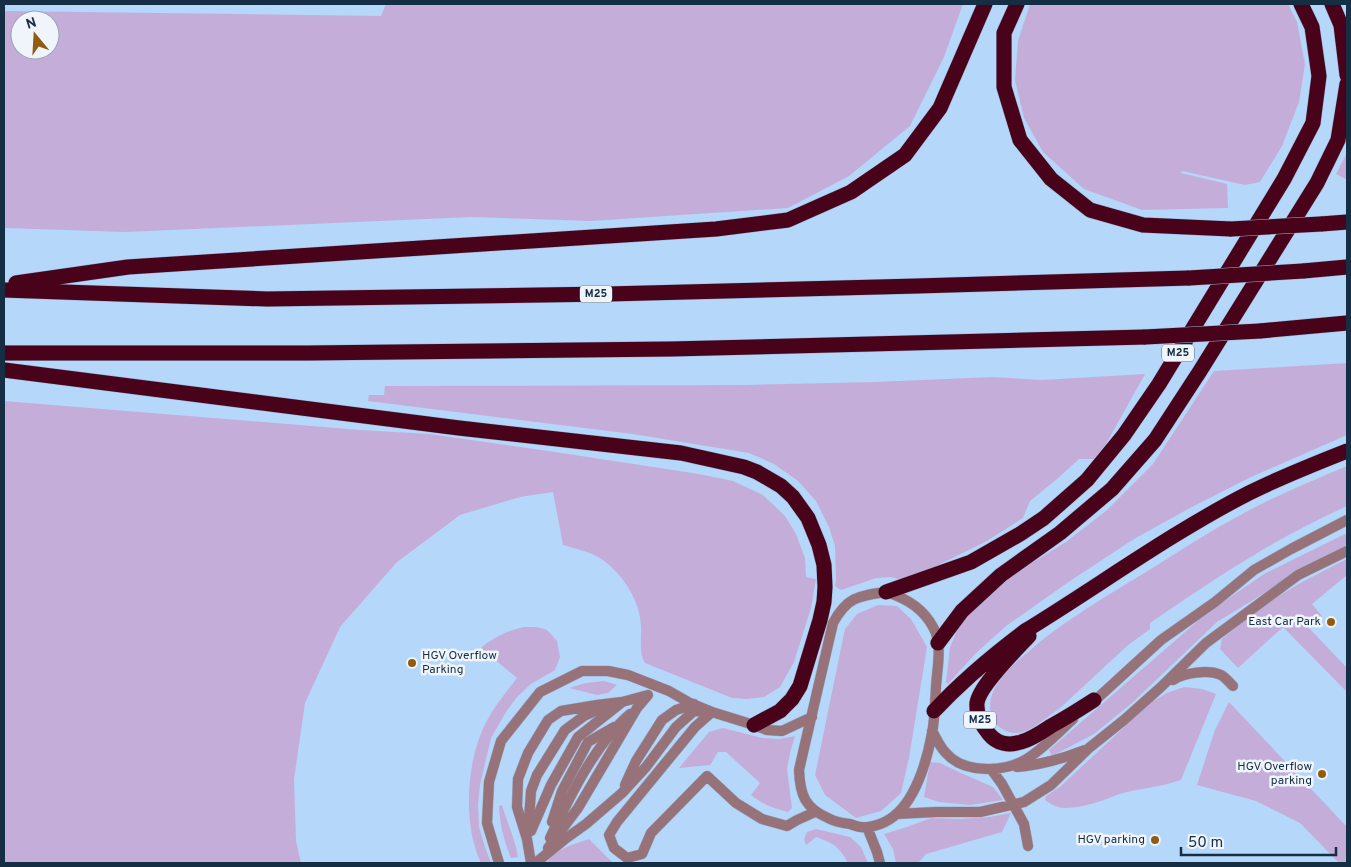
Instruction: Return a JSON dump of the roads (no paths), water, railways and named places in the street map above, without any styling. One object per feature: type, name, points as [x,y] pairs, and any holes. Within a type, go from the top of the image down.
[{"type":"highway","points":[[4,285],[128,267],[716,229],[788,220],[851,192],[905,155],[940,108],[985,4]]},
{"type":"highway","points":[[1017,4],[1004,33],[1004,87],[1020,140],[1051,179],[1090,210],[1143,225],[1231,229],[1347,222]]},
{"type":"highway","name":"M25","points":[[886,592],[971,562],[1020,534],[1044,518],[1087,480],[1124,435],[1159,384],[1284,179],[1313,124],[1319,76],[1312,28],[1301,4]]},
{"type":"highway","points":[[1332,4],[1341,25],[1347,75]]},
{"type":"highway","name":"M25","points":[[938,643],[962,611],[1001,575],[1060,534],[1112,488],[1155,440],[1317,183],[1338,140],[1347,84]]},
{"type":"highway","name":"M25","points":[[4,290],[267,298],[608,294],[1189,278],[1347,267]]},
{"type":"highway","name":"M25","points":[[4,353],[308,353],[671,349],[1145,338],[1260,331],[1347,323]]},
{"type":"highway","points":[[4,370],[459,428],[681,454],[744,467],[757,472],[781,486],[793,497],[808,518],[819,545],[824,565],[825,587],[820,620],[800,686],[792,699],[780,710],[754,725]]},
{"type":"highway","name":"M25","points":[[934,712],[949,695],[1003,647],[1025,631],[1216,511],[1265,485],[1347,451]]},
{"type":"highway","name":"M25","points":[[1054,613],[1030,635],[987,684],[977,702],[978,717],[992,738],[1004,744],[1020,743],[1094,700]]},
{"type":"lane","points":[[1006,768],[1024,761],[1043,746],[1161,640],[1215,602],[1254,570],[1347,520]]},
{"type":"lane","points":[[896,814],[980,812],[1024,802],[1051,785],[1089,748],[1162,687],[1206,643],[1298,575],[1347,550]]},
{"type":"lane","points":[[886,592],[899,596],[919,609],[934,628],[938,643],[934,712],[927,758],[916,788],[896,814],[888,821],[867,827],[834,821],[815,812],[799,788],[798,770],[834,623],[840,610],[850,601],[866,595],[886,592]]},
{"type":"lane","points":[[499,863],[487,823],[489,782],[501,742],[540,692],[582,671],[608,670],[628,675],[669,691],[712,712],[767,730],[782,731],[812,717]]},
{"type":"lane","points":[[1162,687],[1177,677],[1200,672],[1221,675],[1233,686]]},
{"type":"lane","points":[[527,839],[531,791],[537,775],[565,730],[584,716],[618,703],[659,690],[669,691]]},
{"type":"lane","points":[[537,862],[572,793],[601,747],[617,726],[648,695]]},
{"type":"lane","points":[[537,862],[527,839],[517,807],[518,779],[528,753],[548,720],[561,711],[618,703]]},
{"type":"lane","points":[[527,839],[551,785],[578,737],[618,703]]},
{"type":"lane","points":[[622,793],[636,761],[662,720],[676,710],[694,704]]},
{"type":"lane","points":[[537,862],[578,808],[637,708]]},
{"type":"lane","points":[[537,862],[622,793],[646,767],[676,727],[694,711],[712,712]]},
{"type":"lane","points":[[712,712],[695,727],[617,822],[609,835],[614,848],[627,858],[642,854],[651,833],[706,776],[736,804],[762,819],[787,826],[815,812]]},
{"type":"lane","points":[[932,731],[948,756],[960,763],[976,768],[1036,766],[1089,748]]},
{"type":"lane","points":[[991,769],[1002,784],[1024,824],[1028,846]]},
{"type":"lane","points":[[867,827],[880,863]]},
{"type":"place","name":"East Car Park","points":[[1331,622]]},
{"type":"place","name":"HGV Overflow Parking","points":[[412,663]]},
{"type":"place","name":"HGV Overflow parking","points":[[1322,774]]},
{"type":"place","name":"HGV parking","points":[[1155,840]]}]
